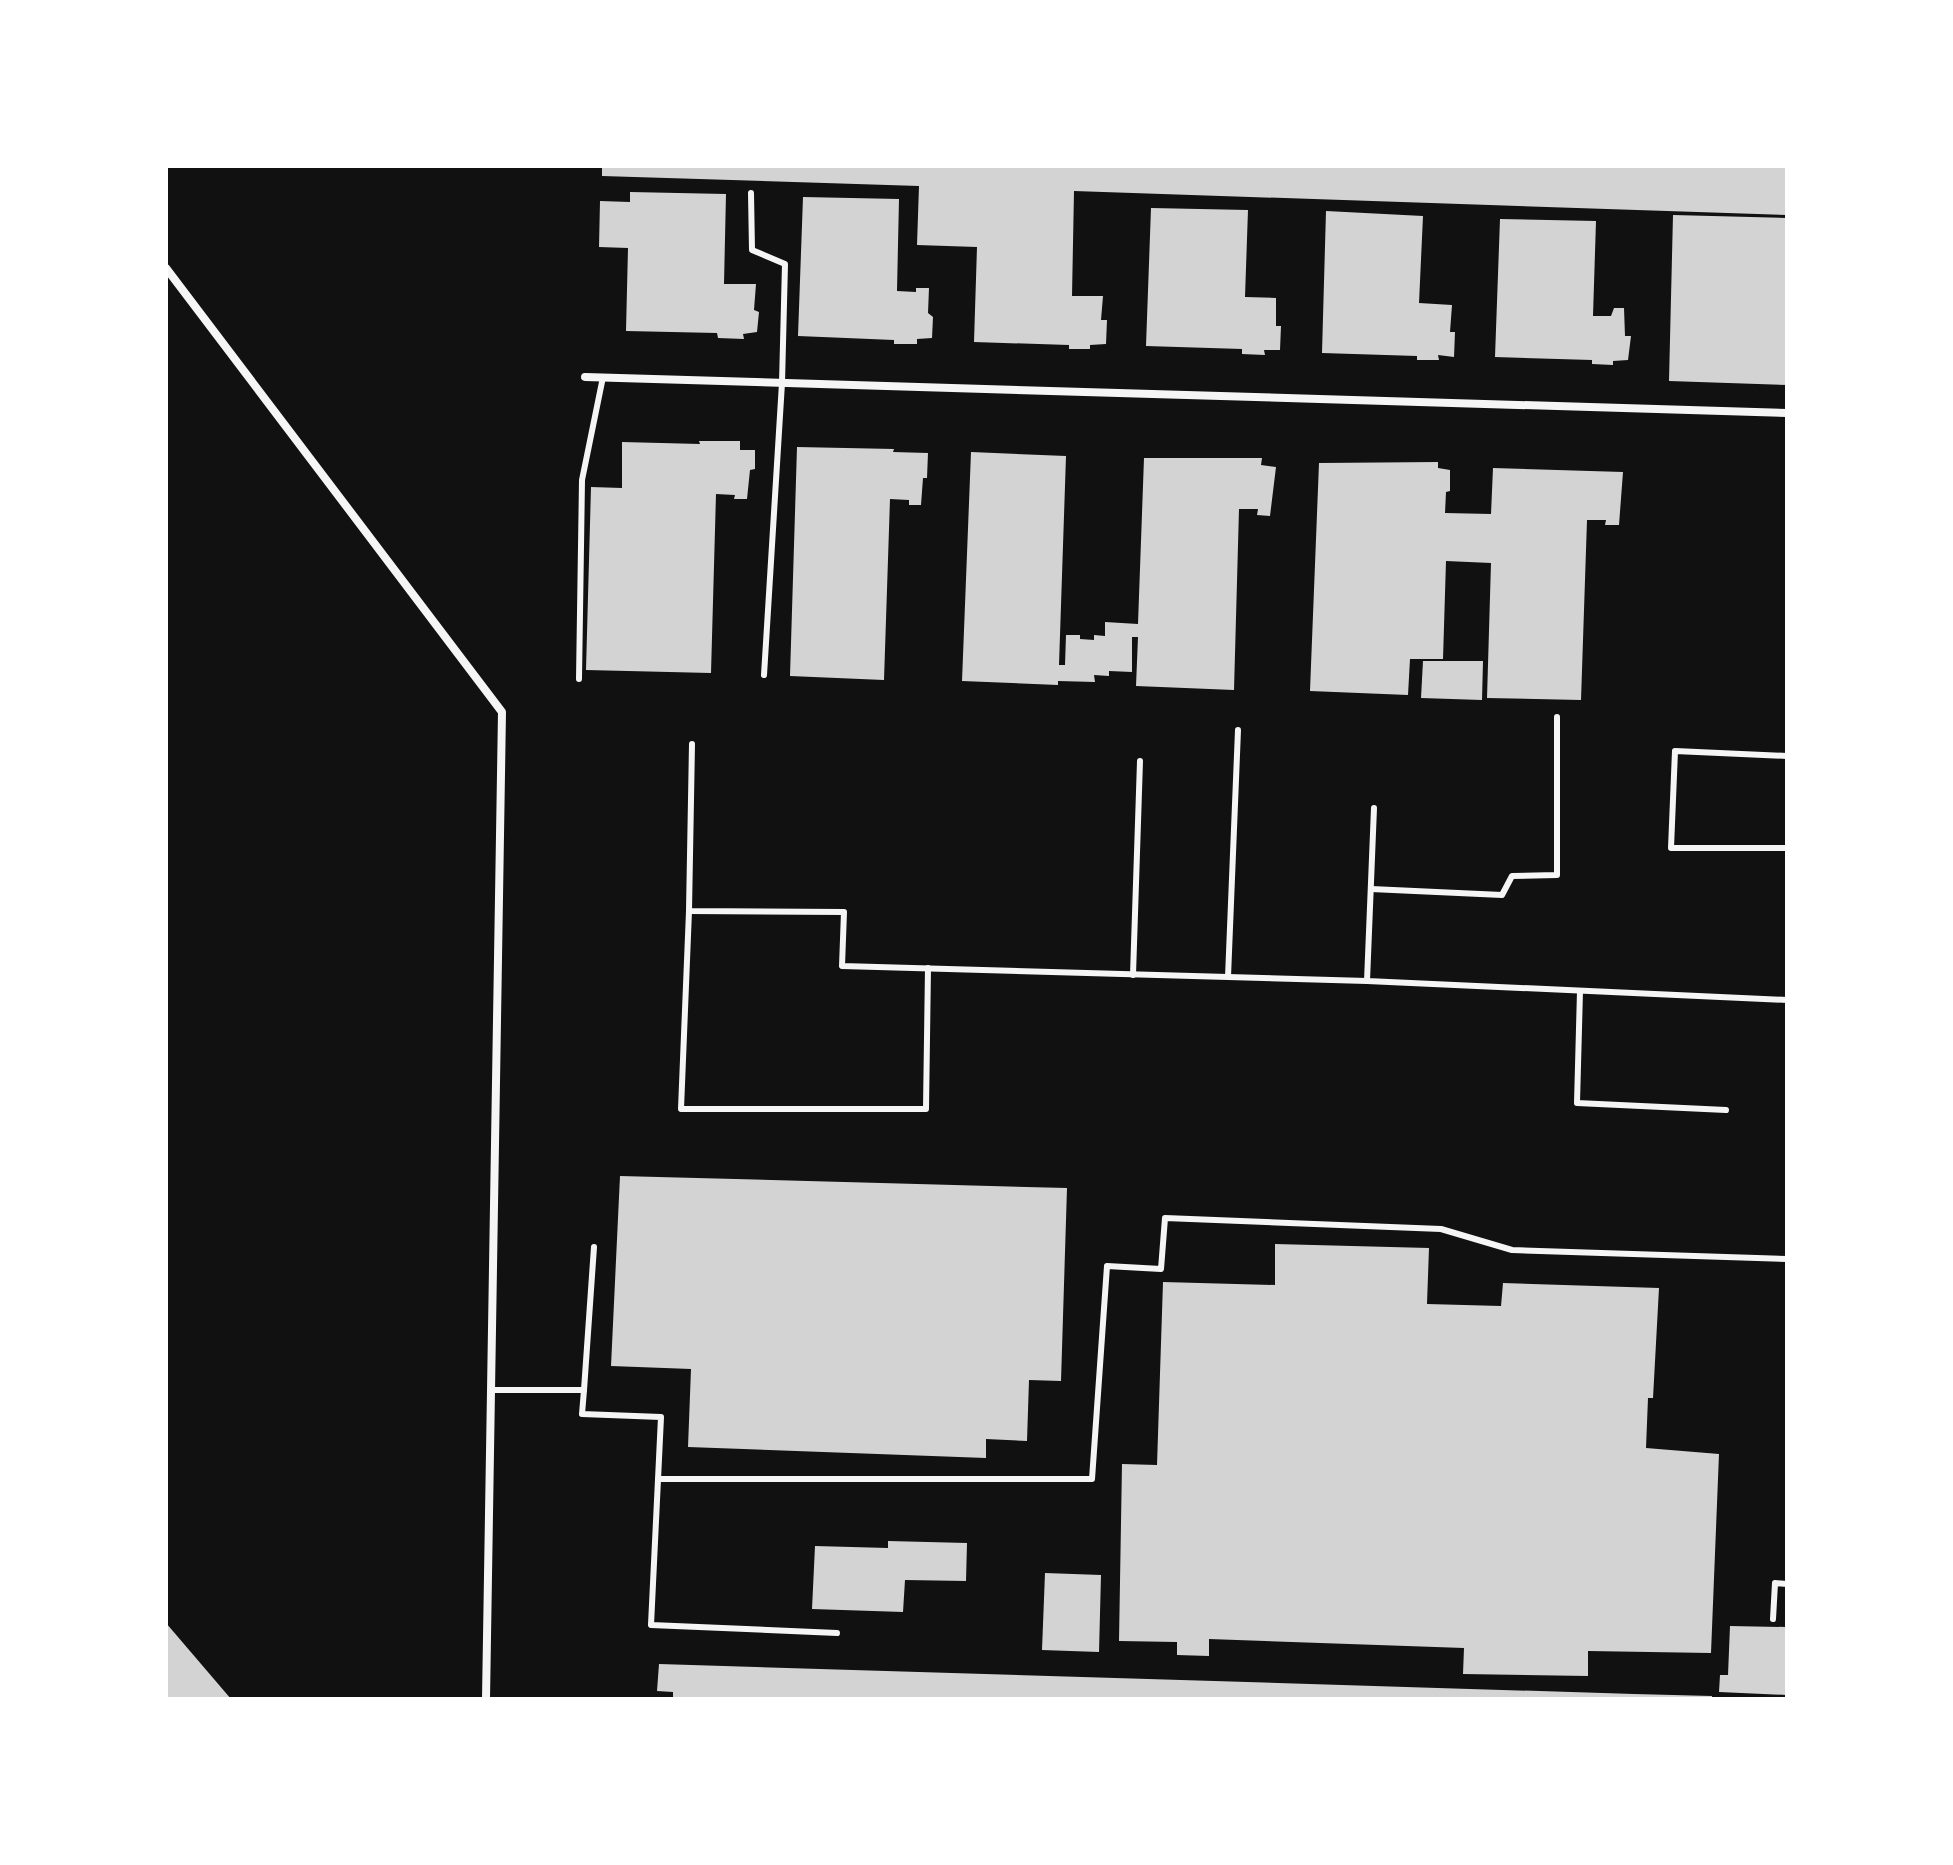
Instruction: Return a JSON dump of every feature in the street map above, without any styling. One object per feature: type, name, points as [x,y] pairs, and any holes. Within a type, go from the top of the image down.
[{"type":"street","points":[[166,268],[502,712],[486,1699]]},
{"type":"street","points":[[585,377],[1787,413]]},
{"type":"lane","points":[[751,193],[752,250],[785,264],[782,383],[764,675]]},
{"type":"lane","points":[[579,679],[582,480],[603,377]]},
{"type":"lane","points":[[1371,889],[1502,895],[1512,876],[1557,875],[1557,717]]},
{"type":"lane","points":[[1228,977],[1238,730]]},
{"type":"lane","points":[[692,744],[681,1109],[926,1109],[928,968]]},
{"type":"lane","points":[[1787,756],[1675,751],[1671,848],[1787,848]]},
{"type":"lane","points":[[1133,975],[1140,761]]},
{"type":"lane","points":[[1367,981],[1374,808]]},
{"type":"lane","points":[[689,911],[844,912],[842,966],[1367,981],[1787,1000]]},
{"type":"lane","points":[[1580,991],[1577,1103],[1726,1110]]},
{"type":"lane","points":[[658,1479],[1092,1479],[1107,1266],[1161,1269],[1165,1218],[1441,1229],[1512,1250],[1787,1259]]},
{"type":"lane","points":[[594,1247],[582,1414],[661,1417],[651,1625],[837,1633]]},
{"type":"lane","points":[[491,1390],[584,1390]]},
{"type":"lane","points":[[1773,1619],[1775,1583],[1787,1584]]},
{"type":"building","points":[[602,166],[1787,166],[1787,215],[1074,191],[1072,296],[1103,296],[1101,320],[1107,320],[1106,344],[1090,345],[1090,349],[1069,349],[1069,345],[974,342],[977,247],[917,245],[919,186],[602,176]]},
{"type":"building","points":[[630,192],[726,194],[724,284],[756,284],[754,310],[759,312],[757,332],[743,334],[744,339],[718,338],[717,333],[626,331],[628,248],[599,247],[600,201],[630,202]]},
{"type":"building","points":[[803,197],[899,199],[897,291],[916,292],[916,288],[929,288],[928,313],[933,317],[932,338],[917,339],[917,344],[894,344],[894,340],[798,336]]},
{"type":"building","points":[[1151,208],[1248,210],[1245,297],[1276,298],[1276,326],[1281,326],[1280,350],[1264,350],[1265,355],[1242,354],[1242,349],[1146,346]]},
{"type":"building","points":[[1326,211],[1423,216],[1419,303],[1452,305],[1450,332],[1455,332],[1454,357],[1438,355],[1439,360],[1417,360],[1417,356],[1322,353]]},
{"type":"building","points":[[1673,215],[1787,218],[1787,385],[1669,381]]},
{"type":"building","points":[[1500,219],[1596,221],[1593,316],[1611,316],[1614,308],[1624,308],[1625,336],[1631,336],[1628,360],[1613,361],[1613,365],[1592,364],[1592,360],[1495,357]]},
{"type":"building","points":[[699,441],[740,441],[740,450],[755,450],[755,469],[750,470],[747,499],[716,494],[711,673],[586,670],[591,487],[622,488],[622,442],[700,444]]},
{"type":"building","points":[[797,447],[894,449],[893,452],[928,453],[921,505],[909,505],[909,500],[890,499],[884,680],[790,676]]},
{"type":"building","points":[[971,452],[1066,456],[1059,665],[1065,665],[1066,635],[1080,635],[1080,639],[1094,640],[1094,635],[1105,636],[1105,622],[1138,624],[1144,458],[1262,458],[1261,465],[1276,467],[1270,516],[1257,515],[1258,509],[1239,509],[1234,690],[1136,686],[1138,637],[1132,637],[1132,672],[1109,671],[1109,676],[1094,675],[1095,682],[1058,681],[1058,685],[962,681]]},
{"type":"building","points":[[1438,462],[1438,468],[1450,470],[1450,491],[1446,492],[1445,513],[1491,514],[1493,468],[1623,472],[1619,525],[1605,525],[1606,520],[1587,520],[1581,700],[1487,698],[1491,563],[1446,561],[1443,659],[1410,659],[1408,695],[1310,691],[1319,463]]},
{"type":"building","points":[[1423,661],[1483,661],[1482,700],[1421,698]]},
{"type":"building","points":[[620,1176],[1067,1188],[1061,1381],[1029,1380],[1027,1441],[986,1439],[986,1458],[688,1447],[691,1369],[611,1366]]},
{"type":"building","points":[[1275,1244],[1429,1248],[1427,1304],[1501,1306],[1503,1283],[1659,1288],[1653,1398],[1648,1398],[1646,1448],[1719,1454],[1711,1653],[1588,1651],[1588,1676],[1463,1674],[1464,1648],[1209,1639],[1209,1656],[1177,1655],[1177,1642],[1119,1641],[1122,1464],[1157,1465],[1163,1282],[1275,1285]]},
{"type":"building","points":[[888,1541],[967,1543],[966,1581],[905,1580],[903,1612],[812,1609],[815,1546],[888,1548]]},
{"type":"building","points":[[1045,1573],[1101,1575],[1099,1652],[1042,1650]]},
{"type":"building","points":[[166,1623],[231,1699],[166,1699]]},
{"type":"building","points":[[1730,1626],[1787,1627],[1787,1695],[1719,1692],[1720,1675],[1728,1675]]},
{"type":"building","points":[[659,1664],[1712,1696],[1712,1699],[673,1699],[673,1692],[657,1691]]}]
